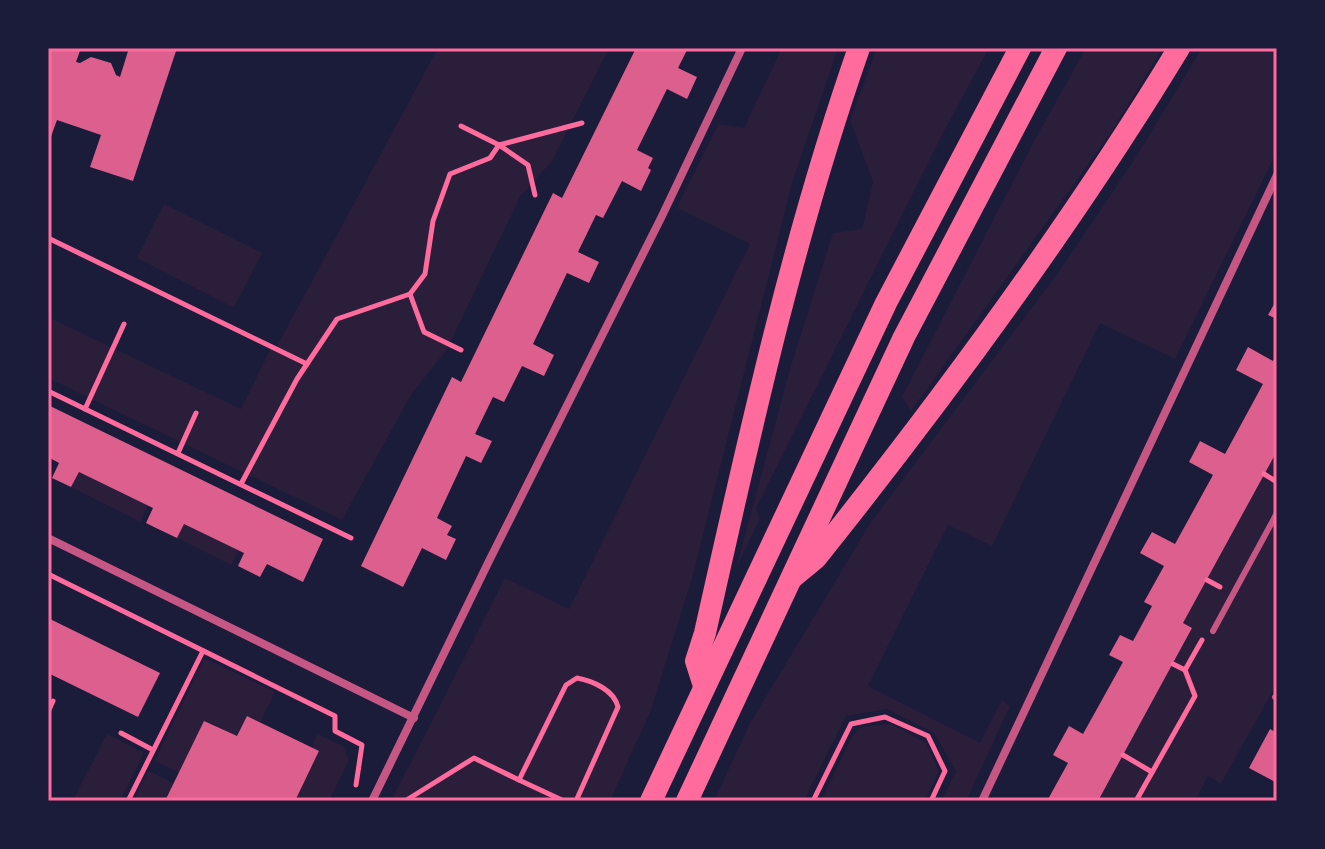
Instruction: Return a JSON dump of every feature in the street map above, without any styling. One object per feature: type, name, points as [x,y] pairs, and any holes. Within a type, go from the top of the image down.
[{"type":"highway","points":[[704,686],[696,661],[757,403],[830,135],[859,48]]},
{"type":"highway","points":[[651,801],[886,303],[1020,48]]},
{"type":"highway","points":[[687,801],[910,324],[1056,48]]},
{"type":"highway","points":[[789,581],[816,558],[969,358],[1122,141],[1179,48]]},
{"type":"street","points":[[372,801],[742,48]]},
{"type":"street","points":[[982,801],[1277,175]]},
{"type":"street","points":[[48,538],[414,718]]},
{"type":"lane","points":[[1213,631],[1277,513]]},
{"type":"path","points":[[241,484],[307,364],[337,319],[410,294],[425,274],[433,221],[450,174],[490,158],[499,145],[582,123]]},
{"type":"path","points":[[461,126],[499,145],[528,165],[535,195]]},
{"type":"path","points":[[48,238],[307,364]]},
{"type":"path","points":[[410,294],[424,332],[461,350]]},
{"type":"path","points":[[85,409],[124,324]]},
{"type":"path","points":[[48,391],[351,538]]},
{"type":"path","points":[[178,453],[196,413]]},
{"type":"path","points":[[1264,474],[1277,482]]},
{"type":"path","points":[[48,574],[335,716],[335,731],[362,745],[356,785]]},
{"type":"path","points":[[1207,580],[1224,589]]},
{"type":"path","points":[[128,801],[203,651]]},
{"type":"path","points":[[1173,664],[1185,670]]},
{"type":"path","points":[[519,780],[567,682],[574,678],[586,680],[611,693],[618,707],[576,801]]},
{"type":"path","points":[[48,712],[53,701]]},
{"type":"path","points":[[813,801],[851,724],[885,717],[928,736],[945,771],[931,801]]},
{"type":"path","points":[[121,733],[153,750]]},
{"type":"path","points":[[1123,755],[1151,774],[1136,801]]},
{"type":"path","points":[[405,801],[474,758],[564,801]]},
{"type":"shaded area","points":[[438,48],[609,48],[552,161],[520,197],[446,351],[412,393],[342,520],[48,378],[48,317],[241,409],[273,344],[277,346]]},
{"type":"shaded area","points":[[782,48],[838,48],[792,183],[693,575],[651,710],[610,801],[391,801],[505,578],[569,609],[750,244],[677,208],[718,124],[744,128]]},
{"type":"shaded area","points":[[877,48],[989,48],[943,133],[756,508],[760,519],[736,568],[790,369],[833,233],[862,229],[873,182],[850,120]]},
{"type":"shaded area","points":[[1086,48],[1163,48],[1112,131],[911,411],[902,397],[1034,141]]},
{"type":"shaded area","points":[[1202,48],[1277,48],[1277,151],[1175,359],[1100,323],[992,546],[948,525],[868,686],[980,743],[1002,700],[1010,706],[966,801],[941,801],[956,771],[934,733],[887,709],[846,716],[804,801],[714,801],[749,725],[871,522],[1063,266],[1136,157]]},
{"type":"shaded area","points":[[164,204],[262,253],[234,308],[137,258]]},
{"type":"shaded area","points":[[1277,451],[1277,683],[1221,784],[1208,776],[1195,801],[1098,801],[1192,628],[1183,623]]},
{"type":"shaded area","points":[[79,472],[148,505],[140,522],[71,487]]},
{"type":"shaded area","points":[[184,524],[239,550],[231,565],[177,538]]},
{"type":"shaded area","points":[[204,658],[275,692],[260,722],[247,716],[237,736],[180,773],[155,761]]},
{"type":"shaded area","points":[[891,724],[926,743],[939,771],[925,801],[821,801],[853,735],[863,726]]},
{"type":"shaded area","points":[[107,734],[144,753],[120,801],[81,801],[74,798]]},
{"type":"shaded area","points":[[317,734],[343,746],[349,760],[329,801],[295,801],[319,752],[312,748]]},
{"type":"shaded area","points":[[148,770],[174,784],[165,801],[133,801]]},
{"type":"building","points":[[48,48],[81,48],[76,62],[91,57],[111,63],[120,77],[129,48],[177,48],[133,181],[90,167],[101,135],[57,120],[48,145]]},
{"type":"building","points":[[636,48],[688,48],[678,68],[697,77],[687,99],[667,89],[637,150],[653,158],[641,191],[622,181],[603,218],[596,215],[578,252],[599,262],[589,283],[567,273],[533,344],[554,355],[544,376],[522,366],[504,402],[493,397],[475,434],[492,441],[481,463],[466,456],[437,518],[452,526],[447,535],[456,539],[446,560],[422,548],[403,587],[361,566],[452,377],[461,382],[553,193],[562,198]]},
{"type":"building","points":[[1277,299],[1277,319],[1268,315]]},
{"type":"building","points":[[1248,347],[1273,361],[1277,354],[1277,451],[1183,623],[1192,628],[1098,801],[1047,801],[1068,763],[1053,755],[1069,726],[1083,734],[1123,662],[1109,655],[1120,635],[1133,641],[1152,606],[1144,602],[1164,566],[1140,553],[1152,532],[1175,544],[1213,475],[1189,462],[1200,441],[1225,454],[1263,384],[1236,370]]},
{"type":"building","points":[[48,405],[323,539],[303,582],[267,564],[260,577],[238,566],[244,553],[184,524],[177,538],[156,528],[146,523],[153,508],[79,472],[71,487],[52,478],[59,463],[48,457]]},
{"type":"building","points":[[48,618],[160,673],[138,717],[48,673]]},
{"type":"building","points":[[247,716],[319,751],[295,801],[165,801],[204,721],[237,736]]},
{"type":"building","points":[[1270,729],[1277,733],[1277,783],[1249,768]]}]
